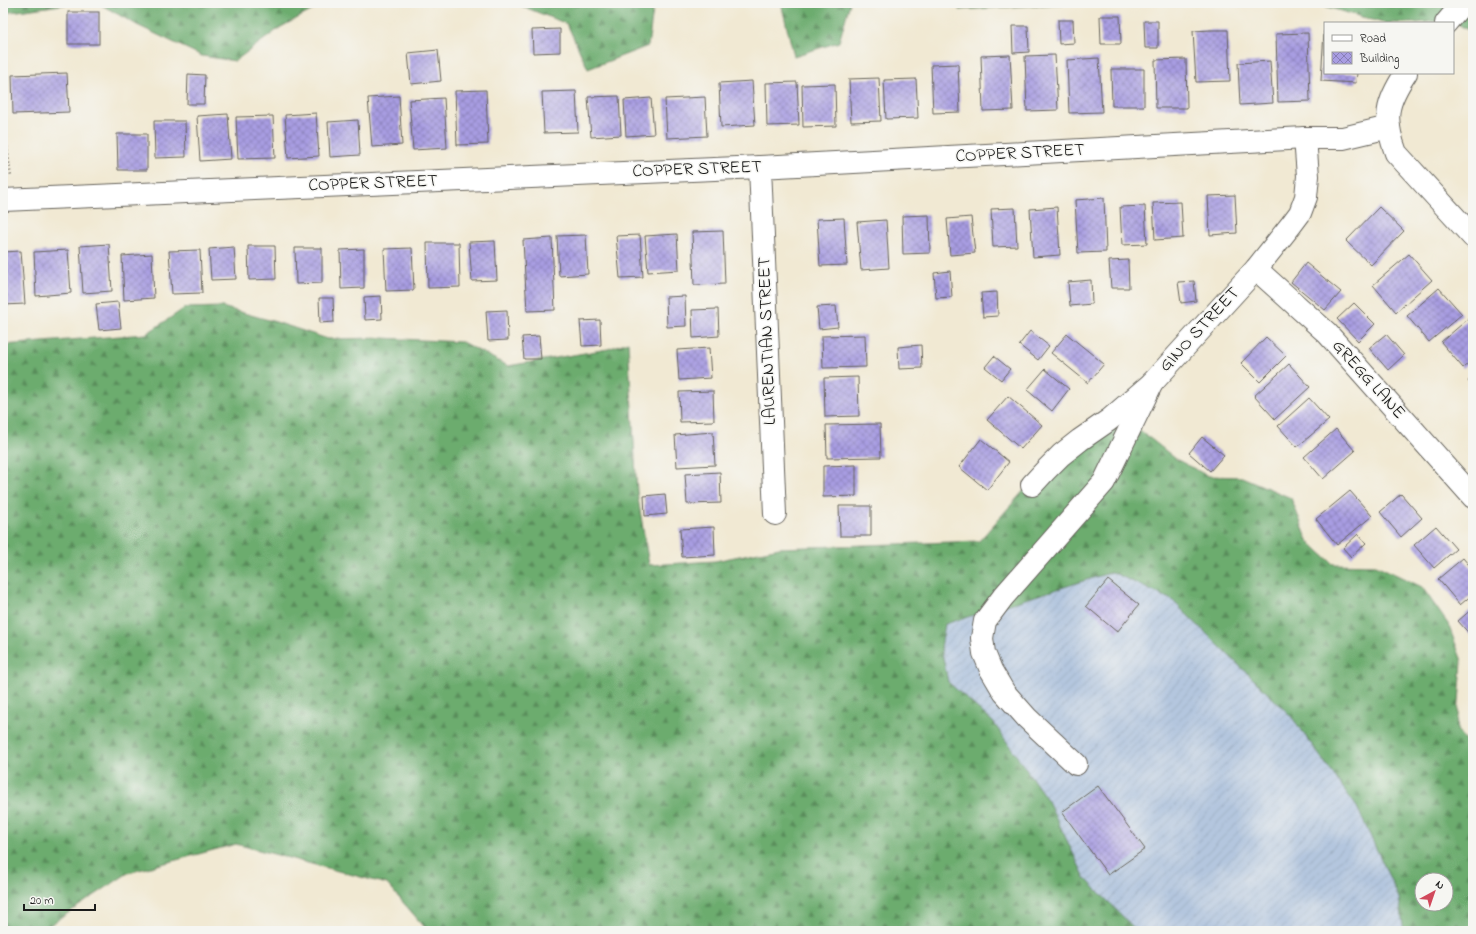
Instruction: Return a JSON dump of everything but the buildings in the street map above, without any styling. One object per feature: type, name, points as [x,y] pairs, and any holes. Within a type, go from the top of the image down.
[{"type":"street","points":[[1447,22],[1463,3]]},
{"type":"street","points":[[1405,74],[1396,88],[1389,105],[1389,127],[1391,140],[1396,153],[1473,237]]},
{"type":"street","name":"COPPER STREET","points":[[8,200],[760,167],[1305,138],[1343,138],[1389,127]]},
{"type":"street","name":"GINO STREET","points":[[1032,485],[1061,455],[1109,420],[1152,383],[1256,269],[1300,213],[1306,197],[1308,176],[1305,138]]},
{"type":"street","name":"LAURENTIAN STREET","points":[[760,167],[775,514]]},
{"type":"street","name":"GREGG LANE","points":[[1256,269],[1327,333],[1473,497]]},
{"type":"street","points":[[1076,764],[1027,718],[1004,692],[991,670],[984,653],[982,638],[985,621],[1003,597],[1104,482],[1152,383]]},
{"type":"path","points":[[3,115],[8,200]]},
{"type":"shaded area","points":[[1112,572],[1172,600],[1291,716],[1357,807],[1399,898],[1404,931],[1137,931],[1085,878],[1048,801],[993,722],[948,682],[941,648],[945,624]]},
{"type":"green space","points":[[3,3],[76,3],[3,13]]},
{"type":"green space","points":[[98,3],[326,3],[281,27],[235,61],[202,56],[137,25]]},
{"type":"green space","points":[[514,3],[654,3],[648,46],[588,69],[567,24]]},
{"type":"green space","points":[[781,3],[850,3],[839,42],[794,56]]},
{"type":"green space","points":[[958,3],[1078,3],[959,10]]},
{"type":"green space","points":[[1313,3],[1473,3],[1473,33],[1451,20],[1427,22],[1380,22]]},
{"type":"green space","points":[[222,307],[276,322],[328,339],[382,338],[462,342],[508,366],[608,349],[628,342],[637,492],[649,565],[715,561],[779,548],[979,541],[1043,469],[1108,419],[1131,423],[1176,459],[1208,476],[1242,477],[1291,498],[1308,541],[1333,564],[1376,565],[1422,587],[1448,624],[1462,661],[1457,730],[1473,750],[1473,931],[1404,931],[1399,898],[1357,807],[1291,716],[1172,600],[1112,572],[945,624],[941,648],[948,682],[993,722],[1048,801],[1085,878],[1137,931],[428,931],[387,884],[236,844],[128,873],[41,931],[9,931],[3,928],[3,345],[146,334],[185,308]]}]
